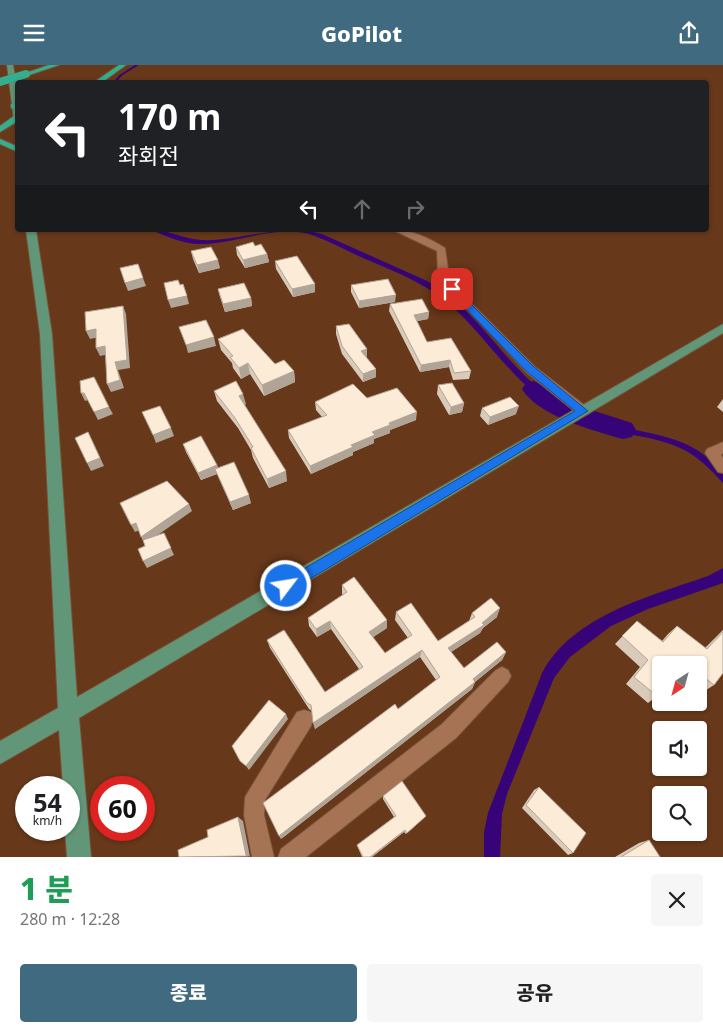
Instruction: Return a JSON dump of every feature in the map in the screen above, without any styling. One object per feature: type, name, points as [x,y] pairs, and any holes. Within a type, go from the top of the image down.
[{"type":"highway","points":[[0,82],[24,71],[31,65]]},
{"type":"highway","points":[[0,74],[56,65]]},
{"type":"highway","points":[[100,80],[123,65]]},
{"type":"highway","points":[[0,130],[15,120]]},
{"type":"highway","points":[[0,141],[15,148]]},
{"type":"main road","points":[[10,65],[15,99]]},
{"type":"main road","points":[[31,232],[46,334],[68,712],[79,857]]},
{"type":"main road","points":[[0,753],[723,328]]},
{"type":"street","points":[[403,232],[429,242],[442,250],[443,278],[446,283],[576,415]]},
{"type":"street","points":[[723,447],[712,453],[723,468]]},
{"type":"street","points":[[290,857],[449,731],[502,676]]},
{"type":"street","points":[[263,857],[254,815],[255,797],[304,719]]},
{"type":"shaded area","points":[[157,232],[168,232],[201,240],[216,240],[270,232],[288,232],[203,244],[177,240]]},
{"type":"shaded area","points":[[288,232],[322,234],[425,280],[440,289],[467,312],[532,382],[546,394],[567,407],[561,411],[518,378],[458,312],[437,294],[321,238],[302,233]]},
{"type":"shaded area","points":[[591,418],[617,426],[664,436],[688,445],[711,460],[723,472],[723,483],[703,463],[685,450],[655,439],[607,430],[584,422]]},
{"type":"shaded area","points":[[723,568],[723,583],[648,609],[611,626],[570,657],[554,678],[507,794],[502,814],[500,857],[484,857],[484,832],[488,813],[542,673],[556,653],[573,636],[615,610],[662,591],[708,576]]},
{"type":"building","points":[[253,242],[255,246],[261,244],[267,254],[243,260],[236,247]]},
{"type":"building","points":[[211,247],[218,260],[197,265],[191,251]]},
{"type":"building","points":[[297,256],[315,284],[292,289],[275,261]]},
{"type":"building","points":[[138,264],[143,278],[125,283],[120,268]]},
{"type":"building","points":[[388,279],[396,295],[359,301],[351,285]]},
{"type":"building","points":[[178,280],[180,285],[183,284],[187,296],[168,300],[164,283]]},
{"type":"building","points":[[244,283],[251,298],[223,304],[218,289]]},
{"type":"building","points":[[422,299],[429,312],[414,315],[427,342],[451,338],[471,371],[454,373],[450,360],[421,365],[390,304]]},
{"type":"building","points":[[123,306],[127,360],[115,362],[120,380],[107,384],[105,346],[96,348],[96,329],[86,331],[85,312]]},
{"type":"building","points":[[206,320],[214,337],[186,345],[179,327]]},
{"type":"building","points":[[349,324],[367,349],[361,351],[376,369],[363,374],[342,346],[336,326]]},
{"type":"building","points":[[243,329],[275,364],[284,360],[294,371],[262,385],[248,363],[239,368],[230,357],[233,356],[218,339]]},
{"type":"building","points":[[94,377],[109,407],[94,412],[84,393],[81,393],[80,381]]},
{"type":"building","points":[[236,381],[243,394],[239,396],[286,471],[267,479],[251,448],[253,447],[235,418],[214,391]]},
{"type":"building","points":[[452,383],[464,403],[451,407],[438,385]]},
{"type":"building","points":[[353,384],[367,398],[397,388],[417,412],[389,423],[390,425],[372,432],[375,435],[351,445],[353,447],[310,466],[288,430],[327,415],[315,402]]},
{"type":"building","points":[[510,397],[519,406],[490,417],[482,408]]},
{"type":"building","points":[[160,406],[171,428],[153,435],[142,412]]},
{"type":"building","points":[[88,432],[100,458],[87,463],[75,438]]},
{"type":"building","points":[[201,436],[217,465],[198,473],[183,444]]},
{"type":"building","points":[[234,462],[249,495],[230,502],[215,469]]},
{"type":"building","points":[[167,481],[189,504],[141,537],[136,523],[131,525],[120,503]]},
{"type":"building","points":[[164,533],[171,548],[143,561],[138,549],[145,546],[143,540]]},
{"type":"building","points":[[354,577],[387,620],[369,632],[385,653],[412,635],[396,612],[411,603],[438,641],[475,617],[472,613],[491,598],[500,608],[482,623],[484,625],[448,648],[464,668],[497,642],[506,652],[473,679],[475,682],[279,836],[263,803],[395,704],[398,709],[440,677],[422,650],[313,723],[311,705],[307,703],[267,640],[284,630],[325,692],[363,667],[330,621],[316,629],[308,618],[347,592],[342,585]]},
{"type":"building","points":[[637,621],[663,642],[677,626],[707,649],[723,632],[723,673],[714,685],[708,680],[708,656],[652,656],[652,692],[634,677],[648,660],[622,636]]},
{"type":"building","points":[[269,700],[286,714],[246,766],[240,761],[232,746]]},
{"type":"building","points":[[402,781],[426,816],[407,833],[405,830],[370,857],[363,857],[357,845],[396,816],[383,796]]},
{"type":"building","points":[[539,787],[586,833],[573,853],[526,805]]},
{"type":"building","points":[[238,817],[246,855],[248,856],[179,857],[178,850],[208,837],[207,830]]},
{"type":"building","points":[[649,840],[660,857],[621,857]]},
{"type":"waterway","points":[[117,80],[137,65]]},
{"type":"waterway","points":[[534,389],[555,403],[577,414],[623,430]]},
{"type":"route","points":[[286,586],[583,411],[530,369],[516,352],[452,289]]}]
